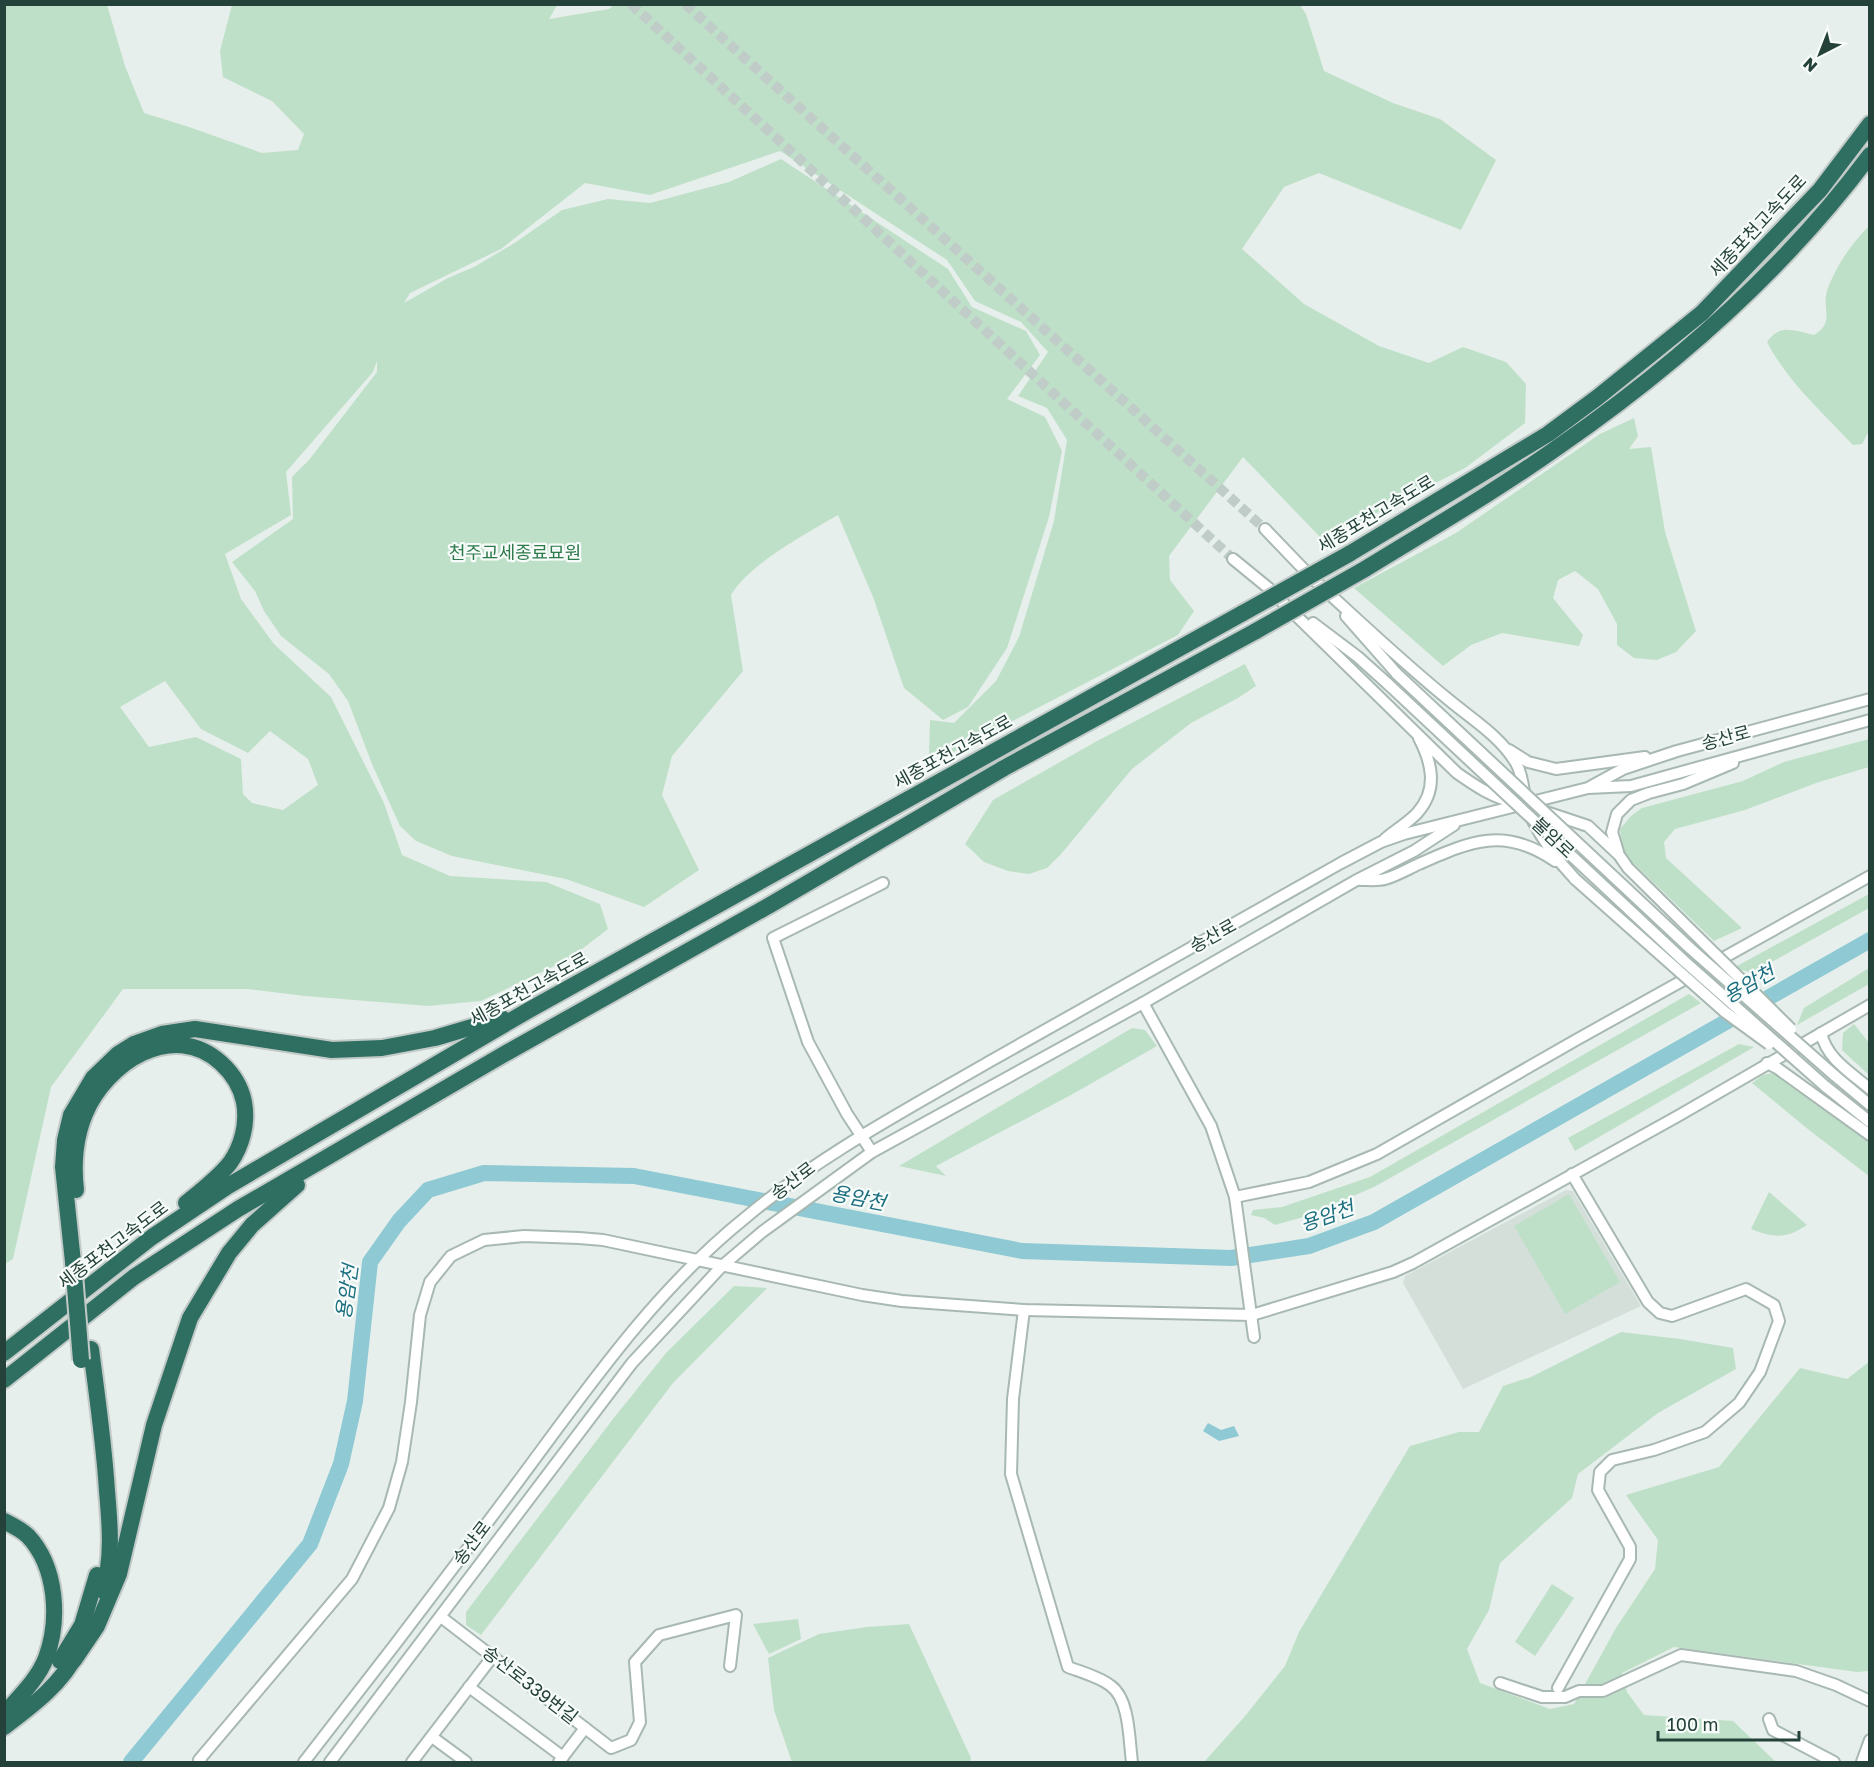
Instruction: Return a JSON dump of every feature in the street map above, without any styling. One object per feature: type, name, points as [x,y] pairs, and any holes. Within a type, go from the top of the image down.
[{"type":"highway","name":"세종포천고속도로","points":[[4,1353],[152,1237],[248,1174],[529,1011],[1349,554],[1548,434],[1702,313],[1820,190],[1869,124]]},
{"type":"highway","name":"세종포천고속도로","points":[[4,1380],[134,1277],[238,1209],[770,905],[1004,768],[1365,569],[1557,448],[1638,389],[1760,281],[1821,214],[1869,155]]},
{"type":"highway","points":[[78,1258],[63,1167],[65,1140],[71,1115],[80,1096],[93,1078],[118,1054],[134,1044],[162,1035],[195,1029],[332,1050],[382,1048],[435,1038],[529,1011]]},
{"type":"highway","points":[[4,1714],[28,1696],[54,1670],[82,1626],[96,1580],[101,1542],[99,1497],[78,1258],[75,1179],[75,1156],[82,1123],[93,1098],[112,1074],[137,1055],[166,1045],[191,1047],[215,1057],[234,1077],[243,1099],[244,1125],[238,1149],[229,1164],[152,1237]]},
{"type":"highway","points":[[4,1727],[35,1704],[74,1660],[97,1626],[119,1574],[154,1425],[190,1318],[229,1252],[284,1194],[357,1140]]},
{"type":"highway","points":[[74,1660],[93,1620],[107,1577],[111,1539],[106,1472],[86,1354]]},
{"type":"highway","points":[[4,1521],[27,1535],[42,1557],[51,1585],[55,1621],[45,1660],[27,1688],[4,1714]]},
{"type":"street","name":"불암로","points":[[1264,529],[1312,578],[1397,674],[1691,949],[1869,1105]]},
{"type":"street","name":"불암로","points":[[1233,559],[1358,657],[1683,960],[1869,1122]]},
{"type":"street","points":[[1312,578],[1449,700],[1486,728],[1505,748],[1517,765],[1523,782],[1525,804],[1539,833],[1562,866],[1575,879],[1725,1012],[1825,1086]]},
{"type":"street","points":[[1271,591],[1457,773],[1483,792],[1502,800],[1525,804],[1588,826],[1786,1023],[1834,1075]]},
{"type":"street","name":"송산로","points":[[1587,788],[1623,769],[1669,754],[1869,699]]},
{"type":"street","name":"송산로","points":[[304,1762],[426,1606],[616,1350],[660,1298],[743,1219],[816,1164],[861,1135],[1381,842],[1404,834],[1587,788],[1631,786],[1869,720]]},
{"type":"street","points":[[1381,842],[1417,814],[1430,794],[1431,766],[1413,728]]},
{"type":"street","points":[[1619,855],[1612,832],[1617,814],[1631,800],[1683,784],[1772,747]]},
{"type":"street","points":[[1505,748],[1528,762],[1556,769],[1669,754]]},
{"type":"street","name":"송산로","points":[[330,1762],[632,1363],[723,1266],[762,1232],[872,1152],[1143,1003],[1355,880],[1414,851],[1462,820]]},
{"type":"street","points":[[1355,880],[1385,879],[1455,848],[1489,839],[1521,843],[1540,851],[1562,866]]},
{"type":"street","points":[[1235,1197],[1308,1182],[1377,1154],[1869,876]]},
{"type":"street","points":[[872,1152],[847,1114],[808,1042],[773,938],[883,883]]},
{"type":"street","points":[[1143,1003],[1211,1126],[1235,1197],[1254,1337]]},
{"type":"street","points":[[201,1762],[199,1760],[352,1579],[388,1508],[402,1462],[420,1315],[430,1282],[451,1256],[484,1240],[524,1236],[603,1240],[872,1297],[1024,1310],[1252,1315],[1392,1272],[1413,1263],[1678,1116],[1869,1005]]},
{"type":"street","points":[[1821,1033],[1829,1055],[1869,1089]]},
{"type":"street","points":[[1767,1063],[1869,1135]]},
{"type":"street","points":[[1558,1688],[1630,1559],[1630,1547],[1598,1490],[1600,1472],[1612,1460],[1654,1450],[1705,1432],[1739,1403],[1760,1372],[1779,1321],[1774,1305],[1746,1289],[1671,1316],[1660,1313],[1648,1302],[1572,1174]]},
{"type":"street","points":[[1024,1310],[1013,1399],[1011,1473],[1068,1666],[1110,1685],[1117,1692],[1126,1711],[1132,1762]]},
{"type":"street","points":[[585,1728],[611,1748],[631,1740],[640,1722],[635,1662],[659,1635],[736,1615],[730,1666]]},
{"type":"street","name":"송산로339번길","points":[[441,1617],[585,1728],[561,1760]]},
{"type":"street","points":[[1500,1683],[1542,1697],[1565,1697],[1579,1691],[1603,1691],[1681,1655],[1796,1671],[1836,1685],[1869,1701]]},
{"type":"street","points":[[412,1762],[493,1656]]},
{"type":"street","points":[[470,1687],[561,1760]]},
{"type":"street","points":[[1769,1719],[1773,1730],[1834,1762]]},
{"type":"street","points":[[432,1737],[466,1762]]},
{"type":"street","points":[[1862,1762],[1869,1740]]},
{"type":"shaded area","points":[[1566,1190],[1573,1191],[1641,1306],[1463,1389],[1403,1283],[1405,1276]]},
{"type":"green space","name":"천주교세종료묘원","points":[[5,5],[107,5],[125,66],[144,113],[262,153],[298,150],[304,134],[272,101],[223,77],[220,51],[232,5],[557,5],[549,19],[609,9],[614,5],[1300,5],[1306,14],[1324,71],[1393,103],[1440,119],[1496,160],[1461,230],[1319,173],[1284,187],[1242,249],[1304,304],[1379,346],[1429,363],[1463,347],[1506,362],[1526,384],[1525,423],[1465,468],[1357,523],[1321,538],[1243,457],[1169,556],[1170,580],[1194,611],[1178,635],[953,752],[929,755],[930,720],[954,723],[996,681],[1019,637],[1054,521],[1067,440],[1047,408],[1018,396],[1048,352],[1021,322],[975,301],[947,260],[780,151],[650,195],[585,183],[501,249],[410,293],[404,303],[448,278],[474,267],[513,244],[562,210],[608,199],[650,203],[729,182],[781,159],[948,269],[972,307],[1026,331],[1040,355],[1007,399],[1045,417],[1062,451],[1049,517],[1007,648],[968,707],[943,720],[904,688],[873,597],[838,515],[765,561],[739,583],[731,595],[743,671],[672,756],[662,795],[699,870],[644,907],[566,879],[452,856],[416,841],[400,826],[372,764],[348,701],[329,674],[281,636],[264,611],[255,591],[232,562],[293,519],[292,477],[309,460],[377,372],[377,361],[373,372],[286,472],[291,515],[225,554],[241,599],[274,644],[331,697],[384,803],[402,855],[450,876],[546,882],[600,904],[608,929],[569,959],[481,1001],[428,1006],[248,989],[123,989],[51,1087],[13,1259],[5,1264]],"holes":[[[165,681],[201,729],[248,753],[270,731],[308,759],[318,785],[283,810],[252,803],[243,794],[241,759],[196,737],[149,747],[120,707]]]},
{"type":"green space","points":[[1869,226],[1869,431],[1862,444],[1853,445],[1795,383],[1775,357],[1767,342],[1782,330],[1794,330],[1814,335],[1821,330],[1825,325],[1826,293],[1829,285],[1846,253]]},
{"type":"green space","points":[[1634,418],[1638,436],[1629,449],[1651,447],[1665,532],[1696,631],[1676,652],[1657,660],[1634,658],[1617,645],[1617,624],[1598,589],[1575,571],[1558,580],[1553,598],[1583,635],[1579,646],[1502,633],[1471,645],[1443,666],[1354,588],[1456,533],[1600,434]]},
{"type":"green space","points":[[1245,664],[1256,686],[1191,723],[1132,769],[1047,868],[1029,874],[1008,871],[984,862],[965,844],[993,800],[1097,741]]},
{"type":"green space","points":[[1869,739],[1869,767],[1816,783],[1745,810],[1675,829],[1664,842],[1666,858],[1742,928],[1714,941],[1626,856],[1621,842],[1620,829],[1631,816],[1642,808],[1743,781],[1784,762]]},
{"type":"green space","points":[[1869,894],[1869,908],[1752,973],[1739,969],[1737,966]]},
{"type":"green space","points":[[1869,968],[1869,984],[1797,1025],[1804,1008]]},
{"type":"green space","points":[[1689,994],[1701,1003],[1374,1187],[1307,1216],[1275,1225],[1264,1218],[1251,1215],[1253,1210],[1282,1207],[1370,1177]]},
{"type":"green space","points":[[1854,1024],[1869,1043],[1869,1075],[1842,1050],[1843,1033]]},
{"type":"green space","points":[[1132,1028],[1145,1030],[1157,1046],[1071,1095],[936,1166],[946,1176],[899,1166]]},
{"type":"green space","points":[[1739,1044],[1754,1047],[1575,1151],[1568,1138]]},
{"type":"green space","points":[[1773,1073],[1869,1141],[1869,1176],[1752,1083],[1763,1075]]},
{"type":"green space","points":[[1769,1192],[1807,1225],[1793,1233],[1780,1236],[1751,1229]]},
{"type":"green space","points":[[1569,1194],[1620,1282],[1565,1314],[1514,1226]]},
{"type":"green space","points":[[734,1286],[767,1288],[673,1383],[481,1635],[466,1625],[466,1612],[613,1419],[666,1353]]},
{"type":"green space","points":[[1621,1332],[1733,1348],[1736,1369],[1658,1413],[1578,1474],[1572,1498],[1500,1563],[1489,1610],[1467,1649],[1480,1683],[1550,1709],[1574,1704],[1616,1628],[1655,1569],[1658,1540],[1626,1495],[1719,1467],[1800,1368],[1847,1379],[1869,1362],[1869,1671],[1857,1672],[1674,1647],[1622,1673],[1627,1692],[1644,1715],[1733,1721],[1776,1762],[1204,1762],[1285,1666],[1299,1632],[1410,1446],[1459,1432],[1479,1432],[1503,1386],[1531,1377]]},
{"type":"green space","points":[[1552,1584],[1574,1598],[1535,1656],[1515,1642]]},
{"type":"green space","points":[[798,1619],[801,1639],[769,1654],[753,1624]]},
{"type":"green space","points":[[909,1624],[971,1758],[970,1762],[792,1762],[774,1710],[768,1658],[819,1634]]},
{"type":"water","points":[[1208,1423],[1221,1430],[1234,1426],[1239,1436],[1219,1441],[1203,1431]]},
{"type":"waterway","name":"용암천","points":[[131,1762],[310,1544],[341,1464],[355,1401],[370,1262],[399,1221],[428,1190],[484,1173],[634,1176],[1022,1251],[1231,1258],[1309,1246],[1374,1222],[1870,940]]},
{"type":"tunnel","points":[[631,4],[1233,559]]},
{"type":"tunnel","points":[[685,4],[1265,529]]}]
